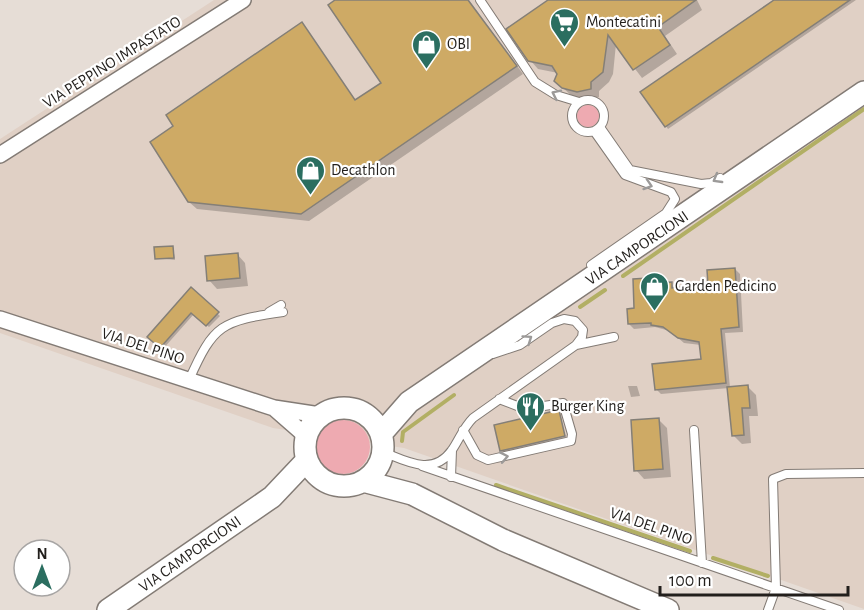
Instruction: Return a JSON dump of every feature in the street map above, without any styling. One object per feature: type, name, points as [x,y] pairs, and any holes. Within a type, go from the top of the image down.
[{"type":"main road","name":"VIA CAMPORCIONI","points":[[409,402],[864,92]]},
{"type":"main road","points":[[365,414],[409,402]]},
{"type":"main road","points":[[409,402],[382,449],[374,472],[363,481],[344,486],[330,484],[313,469],[306,436],[320,415],[342,407],[365,414],[375,422],[382,449],[412,494]]},
{"type":"main road","name":"VIA CAMPORCIONI","points":[[108,610],[313,469]]},
{"type":"main road","points":[[363,481],[412,494],[503,540],[668,610]]},
{"type":"street","name":"VIA PEPPINO IMPASTATO","points":[[0,155],[243,0]]},
{"type":"street","name":"VIA DEL PINO","points":[[0,319],[274,408],[320,415]]},
{"type":"street","name":"VIA DEL PINO","points":[[274,408],[306,436]]},
{"type":"lane","points":[[480,0],[536,82],[556,95],[579,102],[588,100],[599,104],[604,116],[597,129]]},
{"type":"lane","points":[[579,102],[572,112],[574,123],[582,131],[597,129]]},
{"type":"lane","points":[[784,135],[823,120]]},
{"type":"lane","points":[[597,129],[633,172],[704,185],[725,175]]},
{"type":"lane","points":[[554,305],[586,270],[666,213],[675,202],[671,192],[625,175],[597,129]]},
{"type":"lane","points":[[189,380],[206,344],[215,332],[230,324],[282,308]]},
{"type":"lane","points":[[422,466],[440,462],[452,450],[472,418],[576,345],[583,334],[582,326],[575,321],[564,320],[548,325],[513,348],[474,359]]},
{"type":"lane","points":[[576,345],[614,337]]},
{"type":"lane","points":[[463,430],[477,456],[488,460],[571,441],[572,434],[563,403],[525,409],[499,399]]},
{"type":"lane","points":[[694,430],[702,563]]},
{"type":"lane","name":"VIA DEL PINO","points":[[382,449],[451,477],[839,610]]},
{"type":"lane","points":[[451,477],[452,450]]},
{"type":"lane","points":[[768,610],[776,588],[773,479],[786,474],[864,473]]},
{"type":"shaded area","points":[[214,0],[864,0],[864,609],[404,448],[273,428],[0,333],[0,139]]},
{"type":"shaded area","points":[[588,105],[596,108],[599,116],[596,124],[588,127],[580,124],[577,116],[580,108]]},
{"type":"shaded area","points":[[343,420],[353,422],[362,428],[368,437],[370,447],[368,457],[362,466],[353,472],[343,474],[333,472],[324,466],[318,457],[316,447],[318,437],[324,428],[333,422]]},
{"type":"building","points":[[335,0],[468,0],[517,66],[301,214],[188,202],[150,142],[173,126],[166,115],[302,22],[355,100],[381,83],[328,5]]},
{"type":"building","name":"Montecatini","points":[[548,0],[696,0],[658,27],[670,45],[633,70],[608,35],[603,72],[591,82],[591,89],[577,92],[562,88],[554,81],[557,74],[552,66],[528,61],[506,29]]},
{"type":"building","points":[[774,0],[850,0],[665,127],[640,92]]},
{"type":"building","points":[[173,246],[174,258],[155,259],[154,247]]},
{"type":"building","points":[[238,253],[240,278],[207,281],[205,256]]},
{"type":"building","points":[[735,268],[739,327],[721,329],[726,383],[655,390],[652,364],[701,359],[699,342],[678,338],[663,327],[651,325],[651,323],[628,324],[627,309],[634,308],[633,279],[648,278],[648,283],[672,282],[672,288],[708,285],[707,270]]},
{"type":"building","points":[[191,287],[219,312],[206,326],[191,313],[160,348],[147,337]]},
{"type":"building","points":[[748,385],[750,408],[742,408],[744,435],[732,436],[727,387]]},
{"type":"building","name":"Burger King","points":[[559,410],[565,436],[500,451],[494,425]]},
{"type":"building","points":[[659,418],[663,469],[634,471],[631,420]]},
{"type":"waterway","points":[[623,276],[864,109]]},
{"type":"waterway","points":[[580,307],[605,290]]},
{"type":"waterway","points":[[402,441],[403,432],[454,395]]},
{"type":"waterway","points":[[496,485],[690,551]]},
{"type":"waterway","points":[[713,558],[768,576]]},
{"type":"place","name":"Montecatini","points":[[565,48]]},
{"type":"place","name":"OBI","points":[[426,70]]},
{"type":"place","name":"Decathlon","points":[[310,196]]},
{"type":"place","name":"Garden Pedicino","points":[[654,312]]},
{"type":"place","name":"Burger King","points":[[530,432]]}]
